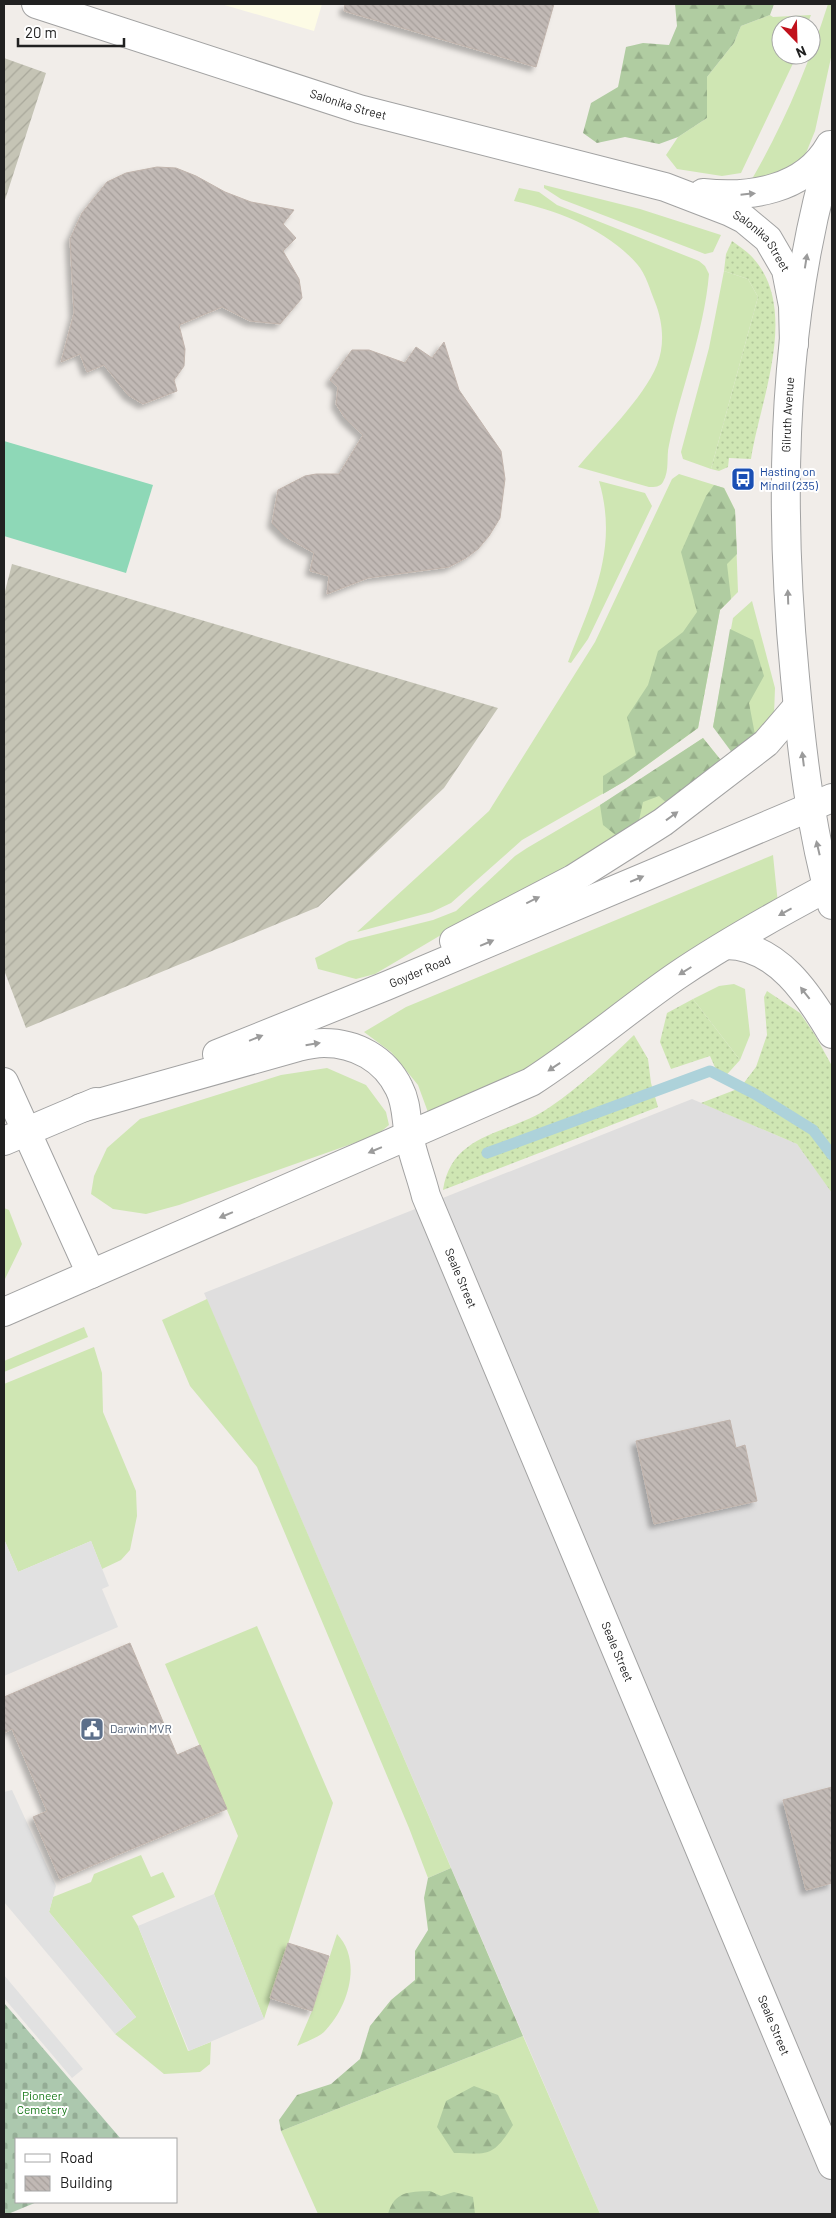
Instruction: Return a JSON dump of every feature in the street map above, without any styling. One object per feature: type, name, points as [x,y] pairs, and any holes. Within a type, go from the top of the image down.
[{"type":"street","name":"Salonika Street","points":[[36,4],[359,109],[665,187],[730,212],[744,219],[768,240],[786,270],[790,285],[794,344]]},
{"type":"street","name":"Salonika Street","points":[[665,187],[718,194],[761,193],[778,188],[806,172],[826,152],[832,142]]},
{"type":"street","name":"Gilruth Avenue","points":[[831,893],[821,803],[797,707],[788,608],[786,476],[794,344],[812,221],[832,146]]},
{"type":"street","points":[[386,986],[468,932],[574,879],[664,822],[766,743],[797,707]]},
{"type":"street","name":"Goyder Road","points":[[15,1136],[386,986],[821,803]]},
{"type":"street","points":[[4,1312],[531,1082],[675,978],[726,945],[831,893]]},
{"type":"street","points":[[726,945],[738,945],[752,949],[768,958],[787,973],[804,990],[832,1034]]},
{"type":"street","name":"Seale Street","points":[[81,1108],[298,1047],[324,1042],[360,1049],[376,1058],[390,1073],[400,1088],[405,1105],[409,1136],[426,1196],[832,2165]]},
{"type":"street","points":[[4,1082],[15,1136],[91,1274]]},
{"type":"shaded area","points":[[221,4],[322,4],[314,31]]},
{"type":"shaded area","points":[[4,58],[46,73],[4,203]]},
{"type":"shaded area","points":[[12,564],[498,708],[444,788],[318,907],[26,1028],[4,970],[4,595]]},
{"type":"shaded area","points":[[692,1099],[797,1144],[832,1192],[832,2214],[600,2214],[204,1293]]},
{"type":"shaded area","points":[[4,1539],[18,1572],[91,1541],[109,1586],[102,1589],[118,1627],[4,1676]]},
{"type":"shaded area","points":[[12,1790],[56,1886],[49,1912],[136,2017],[115,2034],[4,1902],[4,1792]]},
{"type":"shaded area","points":[[214,1894],[264,2019],[189,2051],[138,1926]]},
{"type":"shaded area","points":[[4,1975],[83,2069],[72,2078],[4,1998]]},
{"type":"green space","points":[[675,4],[774,4],[770,15],[741,26],[734,43],[707,77],[707,118],[678,137],[659,144],[625,137],[597,143],[583,133],[591,103],[618,87],[626,47],[643,43],[669,45],[677,26]]},
{"type":"green space","points":[[828,4],[832,4],[832,53],[815,131],[806,153],[790,171],[752,179],[775,137],[806,65],[821,65],[821,25]]},
{"type":"green space","points":[[771,16],[771,65],[792,65],[741,173],[722,176],[677,169],[666,155],[678,137],[707,118],[707,77],[734,43],[741,26]]},
{"type":"green space","points":[[544,185],[640,209],[721,235],[713,252],[705,254],[561,199],[544,188]]},
{"type":"green space","points":[[519,188],[539,192],[557,205],[699,261],[705,266],[709,274],[702,318],[669,445],[666,473],[662,484],[659,486],[649,487],[578,467],[632,405],[651,378],[660,357],[662,342],[661,325],[658,310],[645,277],[637,264],[625,252],[596,231],[565,216],[514,201]]},
{"type":"green space","points":[[732,241],[753,258],[767,279],[774,303],[775,329],[773,356],[751,459],[729,458],[728,467],[719,471],[711,469],[758,297],[748,279],[724,271],[726,254]]},
{"type":"green space","points":[[724,271],[748,279],[758,297],[711,469],[683,459],[681,452],[709,348]]},
{"type":"green space","points":[[4,441],[153,485],[126,573],[4,536]]},
{"type":"green space","points":[[679,474],[724,488],[735,510],[738,592],[720,610],[698,728],[625,781],[522,840],[451,903],[432,912],[357,932],[489,811],[595,642],[672,479]]},
{"type":"green space","points":[[599,481],[645,493],[652,506],[588,639],[571,663],[568,662],[594,595],[604,552],[606,529]]},
{"type":"green space","points":[[714,485],[724,488],[735,510],[737,554],[727,564],[731,599],[720,610],[698,728],[625,781],[603,794],[603,776],[636,755],[627,717],[648,685],[658,651],[683,632],[697,612],[681,552],[706,496]]},
{"type":"green space","points":[[752,601],[775,688],[774,715],[759,737],[713,727],[733,618]]},
{"type":"green space","points":[[730,629],[753,640],[764,676],[749,703],[756,740],[736,758],[713,727]]},
{"type":"green space","points":[[703,738],[728,769],[654,823],[463,922],[375,974],[356,979],[318,969],[315,958],[349,941],[433,920],[456,911],[515,856],[631,787]]},
{"type":"green space","points":[[703,738],[728,769],[673,809],[659,796],[643,802],[638,825],[617,836],[603,825],[600,805]]},
{"type":"green space","points":[[773,855],[778,904],[645,989],[506,1082],[429,1115],[418,1085],[391,1052],[364,1032],[406,1007]]},
{"type":"green space","points":[[734,984],[745,989],[750,1035],[740,1060],[693,999],[719,986]]},
{"type":"green space","points":[[767,991],[800,1013],[832,1066],[832,1193],[797,1144],[701,1103],[740,1088],[756,1067],[767,1035],[764,997]]},
{"type":"green space","points":[[693,999],[740,1060],[721,1081],[710,1056],[671,1069],[660,1042],[667,1013]]},
{"type":"green space","points":[[634,1035],[648,1059],[651,1083],[658,1107],[443,1190],[449,1171],[458,1156],[470,1145],[550,1107],[604,1064]]},
{"type":"green space","points":[[327,1068],[366,1085],[386,1112],[389,1125],[377,1135],[179,1205],[146,1214],[113,1209],[91,1194],[94,1176],[107,1148],[140,1119],[281,1075]]},
{"type":"green space","points":[[4,1208],[9,1210],[22,1244],[4,1281]]},
{"type":"green space","points":[[207,1299],[451,1868],[428,1878],[409,1828],[257,1467],[190,1386],[162,1320]]},
{"type":"green space","points":[[84,1327],[88,1337],[4,1372],[4,1361]]},
{"type":"green space","points":[[94,1347],[102,1373],[103,1412],[136,1491],[137,1516],[130,1550],[121,1560],[102,1569],[91,1541],[18,1572],[4,1539],[4,1384]]},
{"type":"green space","points":[[257,1626],[333,1803],[264,2019],[214,1894],[238,1836],[165,1664]]},
{"type":"green space","points":[[141,1855],[151,1877],[163,1872],[175,1897],[132,1916],[138,1926],[188,2051],[211,2042],[210,2064],[200,2072],[164,2074],[115,2034],[136,2017],[49,1912],[53,1897],[91,1882],[94,1874]]},
{"type":"green space","points":[[451,1868],[523,2036],[281,2131],[279,2120],[297,2095],[331,2084],[360,2059],[370,2026],[391,2000],[415,1980],[415,1951],[428,1930],[424,1898],[428,1878]]},
{"type":"green space","points":[[337,1934],[345,1945],[351,1971],[346,1998],[333,2022],[324,2032],[297,2046],[312,2011]]},
{"type":"green space","name":"Pioneer Cemetery","points":[[4,2003],[120,2138],[15,2138],[15,2203],[35,2203],[4,2214]]},
{"type":"green space","points":[[523,2036],[600,2214],[318,2214],[281,2131]]},
{"type":"green space","points":[[474,2086],[498,2095],[513,2125],[500,2143],[489,2151],[475,2154],[454,2153],[437,2127],[446,2101]]},
{"type":"green space","points":[[430,2191],[441,2196],[454,2192],[473,2197],[475,2214],[388,2214],[394,2201],[403,2194]]},
{"type":"building","points":[[345,4],[554,4],[536,67],[344,11]]},
{"type":"building","points":[[157,167],[176,168],[196,176],[225,192],[251,202],[294,210],[283,224],[296,238],[283,251],[299,279],[302,298],[280,324],[250,321],[222,307],[179,325],[185,349],[184,366],[174,380],[177,391],[143,404],[128,395],[104,365],[87,372],[80,354],[61,362],[74,313],[70,239],[82,213],[107,182],[126,173]]},
{"type":"building","points":[[444,342],[459,390],[501,451],[505,479],[500,518],[478,549],[449,567],[368,578],[327,594],[329,576],[310,571],[314,553],[286,537],[272,523],[278,490],[305,476],[339,474],[363,435],[345,418],[336,404],[338,387],[330,380],[352,350],[369,350],[405,363],[416,347],[432,358]]},
{"type":"building","points":[[730,1420],[736,1448],[745,1445],[757,1501],[654,1524],[636,1441]]},
{"type":"building","points":[[130,1643],[177,1755],[200,1745],[227,1809],[60,1879],[33,1817],[47,1811],[12,1729],[4,1733],[4,1697]]},
{"type":"building","points":[[832,1787],[832,1883],[806,1890],[783,1800]]},
{"type":"building","points":[[288,1943],[329,1956],[312,2011],[270,1998]]},
{"type":"waterway","points":[[487,1153],[710,1071],[755,1094],[813,1130],[832,1155]]},
{"type":"place","name":"Hasting on Mindil (235)","points":[[743,479]]},
{"type":"place","name":"Darwin MVR","points":[[92,1729]]}]
